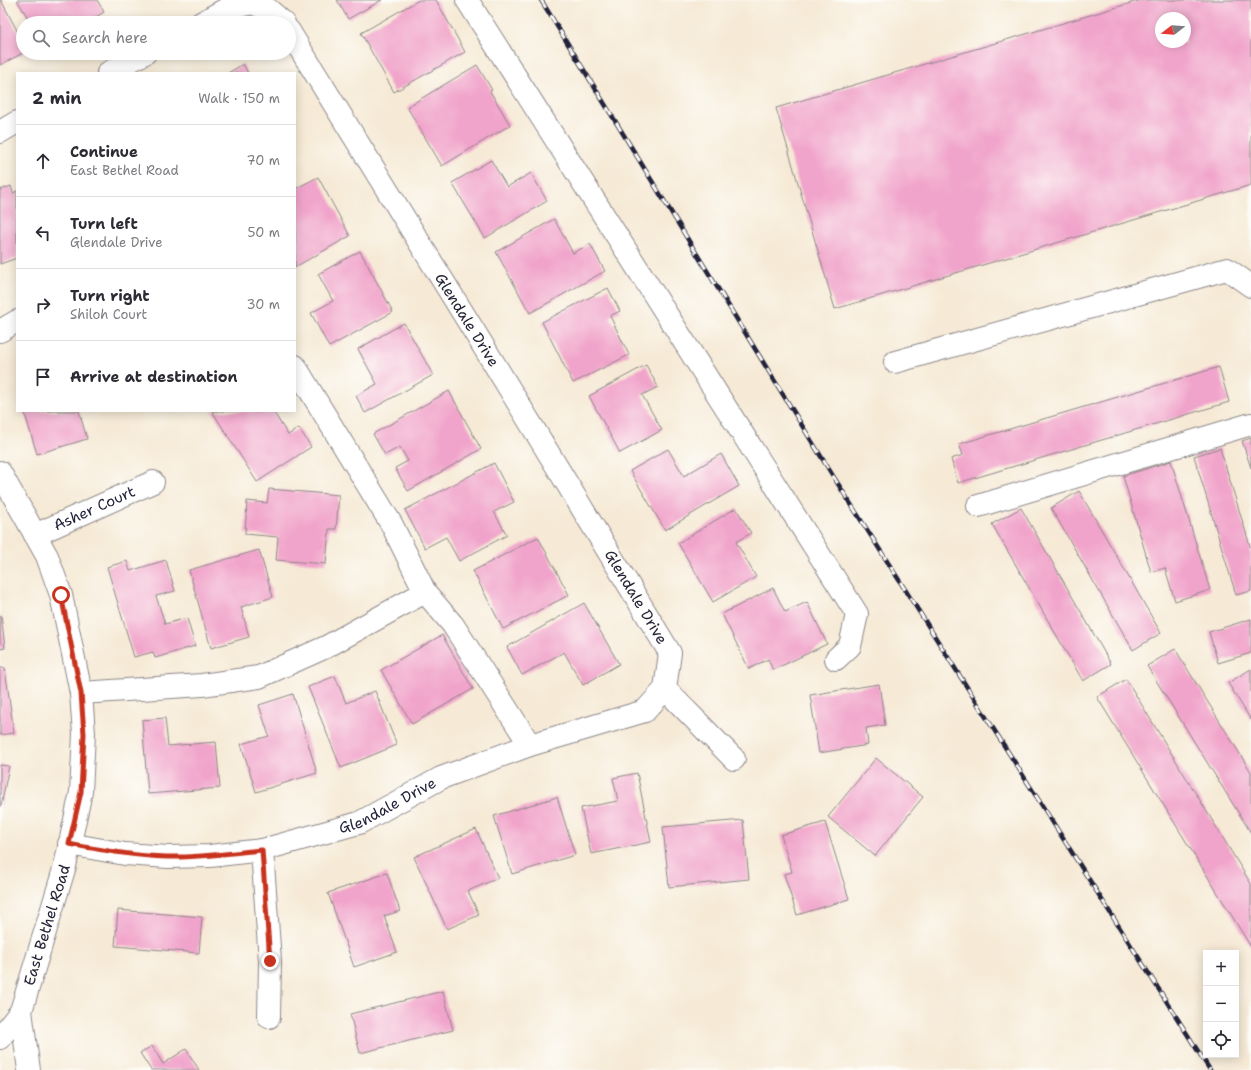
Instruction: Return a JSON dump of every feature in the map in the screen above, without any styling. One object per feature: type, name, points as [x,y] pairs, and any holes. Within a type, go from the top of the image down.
[{"type":"street","points":[[466,0],[857,614],[850,646],[836,659]]},
{"type":"street","points":[[210,16],[223,5],[252,3],[269,10],[276,16]]},
{"type":"street","name":"Glendale Drive","points":[[69,844],[125,854],[168,857],[210,856],[262,850],[359,823],[441,778],[530,745],[645,711],[666,689],[670,652],[296,42]]},
{"type":"street","points":[[110,72],[132,60]]},
{"type":"street","points":[[0,132],[16,123]]},
{"type":"street","points":[[895,362],[1228,269],[1251,286]]},
{"type":"street","points":[[0,331],[16,322]]},
{"type":"street","points":[[296,368],[392,525],[425,592],[453,625],[530,745]]},
{"type":"street","points":[[978,506],[1251,424]]},
{"type":"street","name":"East Bethel Road","points":[[0,472],[47,556],[61,595],[81,693],[84,734],[81,792],[65,866],[21,1011],[0,1038]]},
{"type":"street","name":"Asher Court","points":[[35,535],[153,482]]},
{"type":"street","points":[[81,693],[202,685],[259,677],[326,648],[425,592]]},
{"type":"street","points":[[666,689],[734,759]]},
{"type":"street","points":[[262,850],[270,961],[268,1016]]},
{"type":"street","name":"East Bethel Road","points":[[21,1011],[29,1070]]},
{"type":"building","points":[[1,0],[16,29],[16,57],[0,65]]},
{"type":"building","points":[[17,0],[97,0],[104,12],[97,16],[27,16]]},
{"type":"building","points":[[337,0],[382,0],[348,19]]},
{"type":"building","points":[[419,0],[436,0],[465,52],[394,92],[361,33]]},
{"type":"building","points":[[1141,0],[1251,0],[1251,185],[835,309],[776,108]]},
{"type":"building","points":[[243,64],[247,72],[230,72]]},
{"type":"building","points":[[477,65],[510,125],[442,166],[407,107]]},
{"type":"building","points":[[491,160],[507,187],[531,173],[547,201],[485,238],[452,183]]},
{"type":"building","points":[[318,177],[350,236],[296,266],[296,188]]},
{"type":"building","points":[[11,186],[13,193],[16,192],[16,258],[0,264],[0,190]]},
{"type":"building","points":[[554,219],[573,253],[590,244],[605,271],[530,313],[496,252]]},
{"type":"building","points":[[360,251],[393,312],[329,347],[311,313],[333,301],[318,274]]},
{"type":"building","points":[[608,288],[620,311],[610,316],[629,355],[573,383],[542,322]]},
{"type":"building","points":[[404,323],[433,375],[365,413],[356,396],[377,384],[358,349]]},
{"type":"building","points":[[646,365],[658,387],[642,395],[662,430],[620,453],[589,396]]},
{"type":"building","points":[[1219,367],[1229,402],[958,483],[951,459],[963,455],[959,444]]},
{"type":"building","points":[[449,391],[481,449],[408,491],[395,468],[408,461],[400,447],[385,455],[373,434]]},
{"type":"building","points":[[24,412],[79,412],[87,439],[37,454]]},
{"type":"building","points":[[213,412],[274,412],[288,435],[299,428],[311,447],[257,482]]},
{"type":"building","points":[[1251,438],[1251,468],[1242,441]]},
{"type":"building","points":[[1220,448],[1251,549],[1251,591],[1236,595],[1194,456]]},
{"type":"building","points":[[668,449],[684,476],[721,454],[739,486],[665,530],[630,471]]},
{"type":"building","points":[[1171,461],[1210,590],[1175,601],[1165,568],[1151,572],[1123,476]]},
{"type":"building","points":[[494,463],[514,502],[494,512],[507,535],[459,561],[446,537],[425,548],[405,510]]},
{"type":"building","points":[[269,489],[339,495],[336,529],[329,529],[326,564],[276,560],[278,537],[245,534],[247,501],[267,503]]},
{"type":"building","points":[[1079,491],[1161,633],[1133,650],[1051,508]]},
{"type":"building","points":[[736,508],[751,533],[736,542],[756,577],[713,602],[678,543]]},
{"type":"building","points":[[1021,508],[1111,664],[1083,681],[992,524]]},
{"type":"building","points":[[538,537],[569,595],[503,629],[473,571]]},
{"type":"building","points":[[259,550],[273,597],[241,607],[249,637],[211,648],[189,570]]},
{"type":"building","points":[[166,560],[175,591],[156,596],[165,624],[187,618],[195,646],[155,658],[153,652],[134,657],[107,567],[127,561],[130,571]]},
{"type":"building","points":[[773,588],[785,612],[807,602],[827,644],[773,670],[768,659],[749,669],[722,614]]},
{"type":"building","points":[[584,603],[619,664],[583,685],[564,652],[522,675],[507,647]]},
{"type":"building","points":[[1,615],[5,648],[0,649],[0,616]]},
{"type":"building","points":[[1251,619],[1251,653],[1218,663],[1209,632]]},
{"type":"building","points":[[442,635],[473,689],[412,724],[381,670]]},
{"type":"building","points":[[1175,649],[1251,772],[1251,833],[1147,666]]},
{"type":"building","points":[[0,668],[5,668],[14,733],[0,735]]},
{"type":"building","points":[[1251,669],[1251,720],[1228,683]]},
{"type":"building","points":[[335,676],[346,703],[375,691],[397,745],[341,768],[308,687]]},
{"type":"building","points":[[1126,679],[1251,884],[1251,947],[1097,697]]},
{"type":"building","points":[[879,684],[885,725],[866,728],[868,745],[819,753],[810,695]]},
{"type":"building","points":[[293,694],[317,773],[256,792],[241,744],[269,736],[259,705]]},
{"type":"building","points":[[165,718],[168,746],[216,742],[220,788],[148,794],[142,720]]},
{"type":"building","points":[[876,758],[923,797],[875,856],[828,817]]},
{"type":"building","points":[[0,765],[9,766],[1,806],[0,806]]},
{"type":"building","points":[[637,773],[651,842],[591,854],[581,808],[618,801],[613,778]]},
{"type":"building","points":[[557,797],[575,855],[512,874],[494,816]]},
{"type":"building","points":[[743,820],[749,879],[669,887],[663,827]]},
{"type":"building","points":[[825,822],[849,899],[797,915],[784,874],[792,872],[781,835]]},
{"type":"building","points":[[476,829],[498,878],[468,891],[479,915],[447,929],[414,857]]},
{"type":"building","points":[[387,873],[400,911],[384,916],[397,952],[354,967],[328,893]]},
{"type":"building","points":[[118,910],[202,917],[199,953],[115,946]]},
{"type":"building","points":[[443,991],[453,1030],[360,1053],[350,1014]]},
{"type":"building","points":[[152,1046],[163,1064],[186,1049],[199,1070],[151,1070],[140,1053]]},
{"type":"railway","points":[[541,0],[833,476],[1210,1070]]},
{"type":"route","points":[[61,595],[81,693],[84,734],[81,792],[69,844],[125,854],[168,857],[210,856],[262,850],[270,961]]}]
